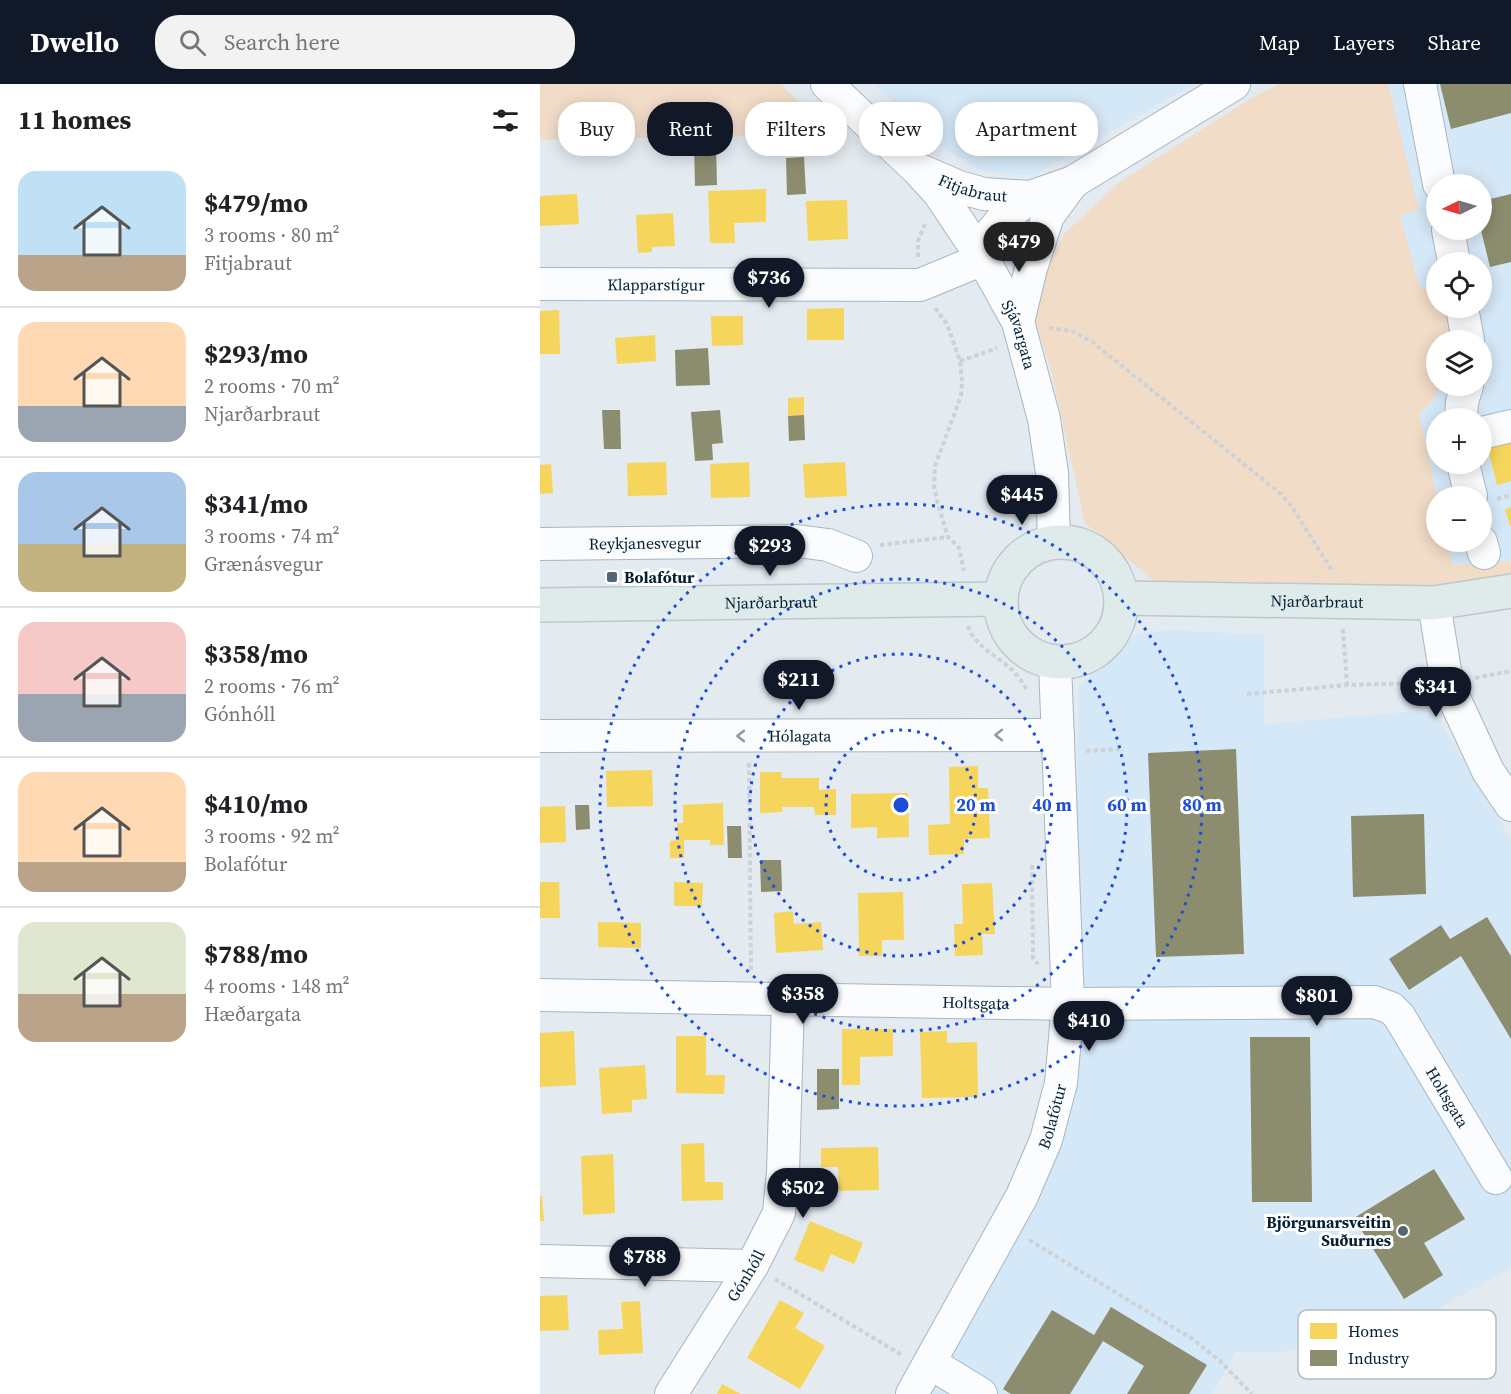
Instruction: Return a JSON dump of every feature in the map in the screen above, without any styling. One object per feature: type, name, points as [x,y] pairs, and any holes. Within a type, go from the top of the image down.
[{"type":"main road","points":[[1054,542],[1074,543],[1092,550],[1107,562],[1117,579],[1122,598],[1120,615],[1114,632],[1103,646],[1089,656],[1072,662],[1055,663],[1037,658],[1022,648],[1010,634],[1003,617],[1001,599],[1004,582],[1017,561],[1038,546],[1054,542]]},
{"type":"main road","name":"Njarðarbraut","points":[[1122,598],[1434,603],[1511,591]]},
{"type":"main road","name":"Njarðarbraut","points":[[540,605],[1001,599]]},
{"type":"street","name":"Sjávargata","points":[[827,84],[939,193],[980,255],[1020,330],[1044,419],[1052,472],[1054,542]]},
{"type":"street","points":[[1420,84],[1437,174]]},
{"type":"street","name":"Fitjabraut","points":[[980,255],[1001,221],[1039,206],[1073,182],[1228,86]]},
{"type":"street","name":"Fitjabraut","points":[[916,169],[959,187],[1039,206]]},
{"type":"street","points":[[1020,330],[1039,206]]},
{"type":"street","name":"Klapparstígur","points":[[540,284],[920,285],[980,255]]},
{"type":"street","points":[[1492,431],[1511,426]]},
{"type":"street","name":"Reykjanesvegur","points":[[540,544],[797,541],[828,544],[856,556]]},
{"type":"street","points":[[1434,603],[1447,683],[1488,771],[1511,805]]},
{"type":"street","name":"Bolafótur","points":[[912,1394],[919,1361],[1007,1226],[1036,1168],[1055,1111],[1064,1055],[1054,1004],[1058,735],[1055,663]]},
{"type":"street","name":"Hólagata","points":[[540,736],[1058,735]]},
{"type":"street","name":"Holtsgata","points":[[540,995],[1054,1004],[1374,1002],[1390,1008],[1399,1016],[1496,1178]]},
{"type":"street","name":"Gónhóll","points":[[671,1394],[752,1266],[778,1213],[783,1172],[788,1000]]},
{"type":"street","points":[[540,1261],[752,1266]]},
{"type":"street","points":[[919,1361],[981,1394]]},
{"type":"path","points":[[926,216],[924,229],[918,241],[920,285],[947,324],[960,361],[961,396],[935,466],[934,485],[937,501],[948,537],[959,548],[964,572],[967,623],[970,633],[1012,670],[1027,692]]},
{"type":"path","points":[[960,361],[1020,330],[1048,328],[1072,331],[1091,341],[1281,494],[1292,507],[1339,583],[1347,685]]},
{"type":"path","points":[[1247,694],[1347,685],[1447,683],[1511,671]]},
{"type":"path","points":[[748,736],[752,999]]},
{"type":"path","points":[[1032,855],[1033,958],[1040,966],[1054,1004]]},
{"type":"path","points":[[1007,1226],[1191,1338],[1220,1362],[1252,1394]]},
{"type":"path","points":[[752,1266],[919,1361]]},
{"type":"shaded area","points":[[540,84],[781,84],[799,102],[745,102],[745,136],[733,136],[733,102],[647,102],[647,138],[635,138],[635,102],[558,102],[558,140],[540,140]]},
{"type":"shaded area","points":[[874,84],[1194,84],[1098,139],[1098,102],[955,102],[955,155],[943,147],[943,102],[893,102]]},
{"type":"shaded area","points":[[1279,84],[1388,84],[1419,210],[1400,216],[1420,288],[1426,287],[1426,318],[1448,318],[1452,330],[1426,330],[1426,396],[1436,396],[1419,414],[1426,446],[1426,474],[1432,474],[1435,486],[1426,486],[1426,552],[1449,552],[1452,565],[1511,561],[1511,579],[1442,590],[1162,588],[1085,523],[1052,374],[1031,308],[1037,278],[1065,233],[1121,181],[1253,97]]},
{"type":"shaded area","points":[[1388,84],[1511,84],[1511,561],[1452,565],[1449,552],[1492,552],[1492,486],[1435,486],[1432,474],[1492,474],[1492,408],[1426,408],[1426,446],[1419,413],[1436,396],[1492,396],[1492,330],[1452,330],[1448,318],[1492,318],[1492,252],[1426,252],[1426,287],[1420,288],[1400,215],[1419,210]]},
{"type":"shaded area","points":[[957,156],[1068,156],[1035,175],[982,172]]},
{"type":"shaded area","points":[[1170,630],[1264,635],[1264,724],[1433,710],[1511,840],[1511,1268],[1435,1310],[1298,1310],[1298,1349],[1279,1352],[1235,1352],[1212,1394],[912,1394],[1075,1053],[1078,689],[1116,647],[1139,634]]},
{"type":"building: Homes","points":[[766,189],[766,222],[734,223],[735,243],[710,243],[708,191]]},
{"type":"building: Homes","points":[[577,194],[579,224],[540,226],[540,196]]},
{"type":"building: Homes","points":[[847,200],[848,239],[808,241],[806,201]]},
{"type":"building: Homes","points":[[673,213],[675,246],[652,247],[652,252],[638,253],[636,215]]},
{"type":"building: Homes","points":[[844,308],[844,340],[807,340],[807,309]]},
{"type":"building: Homes","points":[[559,310],[560,354],[540,354],[540,311]]},
{"type":"building: Homes","points":[[711,316],[743,316],[743,345],[712,346]]},
{"type":"building: Homes","points":[[655,335],[656,361],[617,364],[615,338]]},
{"type":"building: Homes","points":[[804,397],[804,415],[788,416],[788,398]]},
{"type":"building: Homes","points":[[1511,435],[1511,481],[1497,485],[1492,465],[1492,440]]},
{"type":"building: Homes","points":[[666,462],[667,495],[628,496],[627,463]]},
{"type":"building: Homes","points":[[749,462],[750,497],[711,498],[710,464]]},
{"type":"building: Homes","points":[[845,462],[847,496],[805,498],[803,464]]},
{"type":"building: Homes","points":[[551,464],[553,493],[540,494],[540,465]]},
{"type":"building: Homes","points":[[1511,507],[1511,526],[1510,526],[1505,509]]},
{"type":"building: Homes","points":[[978,766],[978,788],[988,788],[990,838],[964,839],[964,854],[929,855],[928,825],[950,824],[949,767]]},
{"type":"building: Homes","points":[[652,770],[653,806],[607,807],[606,771]]},
{"type":"building: Homes","points":[[760,772],[782,772],[781,778],[819,778],[819,790],[836,789],[836,815],[815,815],[814,807],[782,807],[782,812],[760,813]]},
{"type":"building: Homes","points":[[908,793],[909,837],[877,838],[877,827],[851,828],[851,794]]},
{"type":"building: Homes","points":[[723,803],[724,845],[710,845],[710,840],[684,840],[684,858],[670,858],[670,841],[678,840],[677,823],[683,823],[683,805]]},
{"type":"building: Homes","points":[[565,806],[566,842],[540,843],[540,807]]},
{"type":"building: Homes","points":[[540,882],[559,882],[560,918],[540,918]]},
{"type":"building: Homes","points":[[674,882],[703,883],[702,906],[674,906]]},
{"type":"building: Homes","points":[[992,883],[995,934],[982,934],[983,955],[955,956],[954,924],[963,924],[962,884]]},
{"type":"building: Homes","points":[[903,892],[904,940],[882,940],[882,956],[859,956],[858,893]]},
{"type":"building: Homes","points":[[793,911],[794,924],[821,922],[823,950],[776,953],[774,913]]},
{"type":"building: Homes","points":[[598,922],[641,923],[641,948],[598,947]]},
{"type":"building: Homes","points":[[842,1029],[893,1029],[893,1056],[860,1057],[860,1085],[842,1085]]},
{"type":"building: Homes","points":[[574,1031],[576,1085],[540,1087],[540,1033]]},
{"type":"building: Homes","points":[[947,1031],[947,1043],[977,1042],[978,1097],[922,1098],[920,1032]]},
{"type":"building: Homes","points":[[676,1036],[706,1036],[706,1075],[725,1075],[724,1094],[676,1093]]},
{"type":"building: Homes","points":[[645,1065],[647,1099],[632,1100],[632,1112],[602,1114],[599,1068]]},
{"type":"building: Homes","points":[[704,1143],[705,1182],[723,1182],[723,1200],[682,1201],[681,1144]]},
{"type":"building: Homes","points":[[878,1147],[879,1190],[839,1191],[838,1167],[821,1167],[821,1148]]},
{"type":"building: Homes","points":[[613,1154],[615,1213],[583,1215],[581,1156]]},
{"type":"building: Homes","points":[[540,1196],[542,1196],[544,1221],[540,1221]]},
{"type":"building: Homes","points":[[810,1221],[863,1243],[854,1264],[831,1254],[823,1272],[794,1260]]},
{"type":"building: Homes","points":[[567,1295],[569,1330],[540,1331],[540,1296]]},
{"type":"building: Homes","points":[[780,1300],[804,1313],[795,1328],[825,1346],[800,1389],[747,1358]]},
{"type":"building: Homes","points":[[640,1301],[643,1353],[599,1355],[598,1330],[623,1329],[621,1302]]},
{"type":"building: Homes","points":[[722,1384],[741,1394],[717,1394]]},
{"type":"building: Industry","points":[[1440,84],[1511,84],[1511,113],[1451,129]]},
{"type":"building: Industry","points":[[694,156],[716,156],[717,185],[695,186]]},
{"type":"building: Industry","points":[[804,157],[806,194],[787,195],[786,158]]},
{"type":"building: Industry","points":[[1511,194],[1511,262],[1492,267],[1492,252],[1486,252],[1483,240],[1492,240],[1492,199]]},
{"type":"building: Industry","points":[[708,348],[710,385],[676,386],[675,350]]},
{"type":"building: Industry","points":[[602,410],[620,410],[621,449],[604,449]]},
{"type":"building: Industry","points":[[720,410],[723,443],[712,444],[713,460],[695,461],[691,412]]},
{"type":"building: Industry","points":[[804,415],[805,440],[789,441],[788,416]]},
{"type":"building: Industry","points":[[1236,749],[1244,954],[1156,957],[1148,753]]},
{"type":"building: Industry","points":[[575,805],[589,805],[590,829],[576,830]]},
{"type":"building: Industry","points":[[1424,814],[1426,894],[1353,897],[1351,816]]},
{"type":"building: Industry","points":[[727,826],[741,826],[742,858],[728,858]]},
{"type":"building: Industry","points":[[760,860],[781,860],[782,891],[761,892]]},
{"type":"building: Industry","points":[[1487,917],[1511,956],[1511,1039],[1461,956],[1409,990],[1389,959],[1441,925],[1450,939]]},
{"type":"building: Industry","points":[[1250,1037],[1310,1037],[1312,1202],[1252,1202]]},
{"type":"building: Industry","points":[[817,1069],[839,1069],[839,1109],[817,1110]]},
{"type":"building: Industry","name":"Björgunarsveitin Suðurnes","points":[[1434,1169],[1465,1219],[1424,1243],[1443,1275],[1404,1299],[1354,1218]]},
{"type":"building: Industry","points":[[1111,1307],[1207,1365],[1189,1394],[1127,1394],[1144,1366],[1103,1341],[1070,1394],[1011,1394],[1003,1389],[1052,1310],[1094,1335]]},
{"type":"place","name":"Bolafótur","points":[[612,577]]},
{"type":"place","name":"Björgunarsveitin Suðurnes","points":[[1403,1231]]}]
